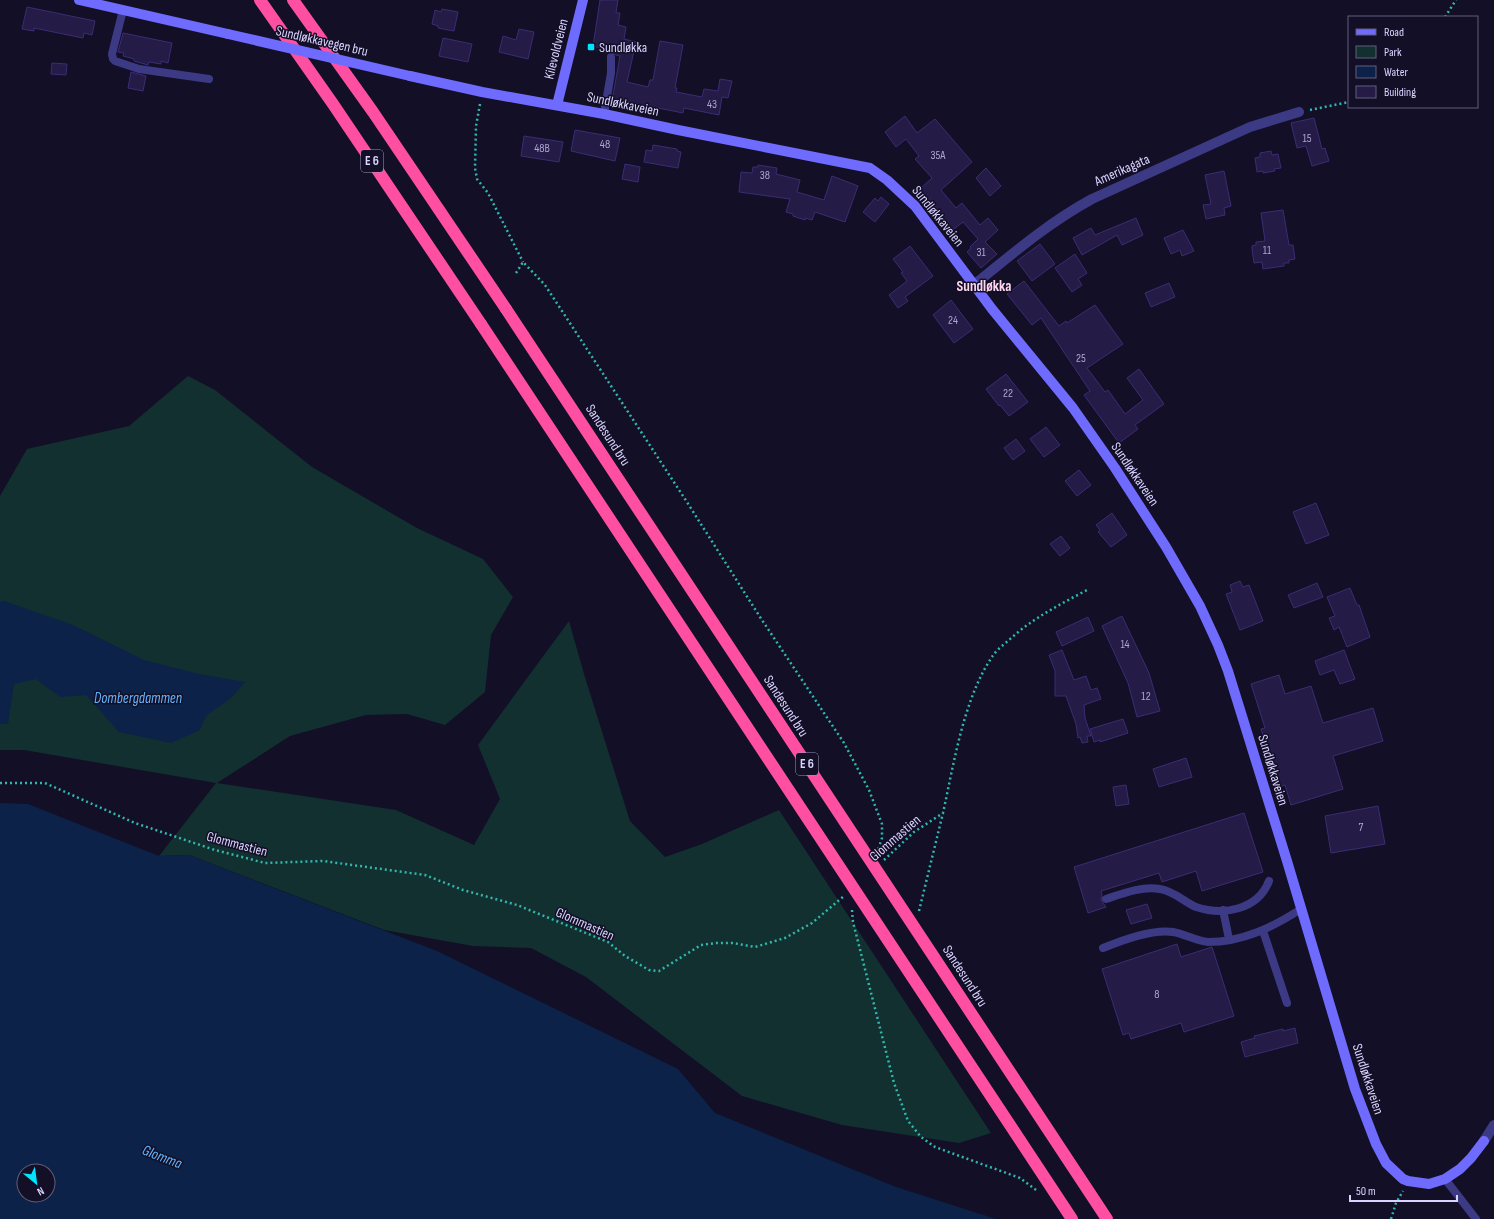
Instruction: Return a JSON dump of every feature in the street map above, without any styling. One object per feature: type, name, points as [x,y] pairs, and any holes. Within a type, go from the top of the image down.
[{"type":"highway","name":"E 6","points":[[260,0],[333,104],[482,324],[1072,1219]]},
{"type":"highway","name":"Sandesund bru","points":[[293,0],[373,112],[506,309],[1108,1219]]},
{"type":"main road","points":[[79,0],[123,10]]},
{"type":"main road","name":"Kilevoldveien","points":[[557,104],[583,0]]},
{"type":"main road","name":"Sundløkkavegen bru","points":[[123,10],[410,76]]},
{"type":"main road","name":"Sundløkkaveien","points":[[410,76],[482,92],[557,104],[678,130],[870,168],[887,180],[915,206],[974,285],[1073,408],[1157,531],[1200,606],[1228,670],[1302,909],[1355,1089],[1365,1117],[1386,1163],[1408,1182]]},
{"type":"main road","points":[[1408,1182],[1429,1184],[1445,1179],[1460,1169],[1484,1141]]},
{"type":"street","name":"Amerikagata","points":[[974,285],[1039,232],[1068,212],[1092,199],[1250,127],[1299,112]]},
{"type":"street","points":[[1484,1141],[1494,1125]]},
{"type":"lane","points":[[123,10],[112,54],[115,61],[139,69],[209,79]]},
{"type":"lane","points":[[604,114],[611,73],[611,56]]},
{"type":"lane","points":[[1106,898],[1134,890],[1148,888],[1162,889],[1194,906],[1211,911],[1223,910],[1240,908],[1258,899],[1266,890],[1269,881]]},
{"type":"lane","points":[[1103,948],[1123,940],[1166,931],[1208,942],[1229,940],[1263,931],[1302,909]]},
{"type":"lane","points":[[1223,910],[1229,940]]},
{"type":"lane","points":[[1263,931],[1287,1003]]},
{"type":"lane","points":[[1445,1179],[1476,1219]]},
{"type":"path","points":[[1446,16],[1456,0]]},
{"type":"path","points":[[482,92],[476,126],[475,168],[477,179],[488,193],[523,262]]},
{"type":"path","points":[[1299,112],[1348,102]]},
{"type":"path","points":[[918,914],[965,720],[979,680],[995,653],[1016,634],[1044,613],[1087,590]]},
{"type":"path","name":"Glommastien","points":[[0,783],[44,783],[135,823],[215,850],[265,863],[323,861],[425,875],[464,890],[517,905],[608,942],[625,956],[649,970],[659,971],[700,945],[728,943],[755,947],[785,938],[812,923],[848,892]]},
{"type":"path","name":"Glommastien","points":[[882,862],[914,832],[943,813]]},
{"type":"path","points":[[1391,1219],[1396,1203],[1408,1182]]},
{"type":"green space","points":[[188,376],[215,390],[312,467],[417,528],[483,559],[513,597],[491,635],[485,692],[445,725],[407,714],[366,715],[290,736],[217,783],[396,810],[474,845],[500,799],[478,745],[569,621],[630,821],[665,857],[702,844],[779,810],[991,1133],[959,1143],[842,1125],[742,1096],[586,977],[531,948],[473,946],[384,930],[189,855],[159,856],[216,783],[24,750],[0,750],[0,496],[27,449],[129,426]]},
{"type":"water","name":"Dombergdammen","points":[[4,601],[73,625],[144,660],[199,674],[245,682],[231,698],[206,716],[200,730],[171,743],[119,732],[86,695],[60,697],[36,679],[14,684],[8,724],[0,724],[0,602]]},
{"type":"water","name":"Glomma","points":[[0,803],[28,804],[159,856],[189,855],[437,951],[678,1069],[715,1113],[896,1187],[996,1219],[0,1219]]},
{"type":"building","points":[[600,0],[618,0],[616,13],[620,13],[618,25],[626,27],[624,39],[636,42],[627,82],[648,87],[650,80],[653,80],[660,41],[683,45],[675,88],[677,88],[676,92],[702,97],[704,89],[718,91],[720,79],[732,81],[728,98],[722,97],[719,115],[684,108],[683,113],[623,101],[622,104],[612,101],[620,56],[611,52],[605,53],[606,49],[593,46]]},
{"type":"building","points":[[27,7],[95,21],[92,35],[84,33],[83,38],[34,28],[34,31],[22,29]]},
{"type":"building","points":[[442,9],[458,12],[454,31],[438,28],[438,26],[432,24],[435,10],[441,12]]},
{"type":"building","points":[[519,29],[534,32],[528,59],[499,52],[503,36],[516,40]]},
{"type":"building","points":[[123,33],[172,43],[168,63],[161,61],[161,64],[149,62],[148,65],[123,56],[124,53],[118,52]]},
{"type":"building","points":[[443,38],[472,44],[468,62],[439,56]]},
{"type":"building","points":[[52,63],[67,64],[66,75],[51,74]]},
{"type":"building","points":[[131,72],[146,76],[143,91],[128,88]]},
{"type":"building","points":[[905,116],[917,133],[935,119],[972,162],[941,190],[956,208],[962,203],[980,225],[988,218],[998,230],[985,242],[997,254],[981,268],[967,252],[978,239],[963,222],[950,232],[936,215],[940,212],[920,189],[932,178],[915,159],[919,156],[906,139],[896,147],[885,132]]},
{"type":"building","points":[[1314,118],[1322,149],[1325,148],[1329,161],[1312,166],[1306,146],[1297,148],[1291,123]]},
{"type":"building","points":[[575,130],[620,138],[615,161],[571,151]]},
{"type":"building","points":[[524,136],[563,142],[559,162],[521,156]]},
{"type":"building","points":[[653,145],[677,149],[677,151],[681,152],[678,168],[644,162],[646,150],[652,151]]},
{"type":"building","points":[[1271,151],[1272,155],[1278,154],[1281,168],[1274,169],[1275,171],[1263,173],[1263,171],[1257,172],[1255,158],[1260,157],[1260,153]]},
{"type":"building","points":[[625,164],[640,167],[638,182],[622,179]]},
{"type":"building","points":[[758,165],[777,168],[776,174],[800,180],[797,192],[824,200],[832,176],[858,186],[845,222],[815,212],[812,220],[805,218],[805,220],[786,212],[790,199],[739,192],[741,172],[752,173],[753,167],[758,167]]},
{"type":"building","points":[[986,168],[1001,186],[990,196],[976,178]]},
{"type":"building","points":[[1224,171],[1231,206],[1224,208],[1225,215],[1206,219],[1203,205],[1211,204],[1205,175]]},
{"type":"building","points":[[881,197],[889,204],[875,222],[863,212],[875,198],[878,201]]},
{"type":"building","points":[[1283,210],[1289,245],[1293,245],[1295,259],[1289,260],[1289,263],[1284,263],[1284,266],[1263,269],[1262,262],[1254,263],[1252,249],[1252,246],[1256,245],[1256,242],[1265,241],[1261,213]]},
{"type":"building","points":[[1136,218],[1143,235],[1122,245],[1117,235],[1082,255],[1073,238],[1091,228],[1095,235]]},
{"type":"building","points":[[1183,230],[1194,251],[1182,256],[1180,250],[1171,254],[1164,238]]},
{"type":"building","points":[[1040,244],[1055,264],[1032,281],[1017,261]]},
{"type":"building","points":[[910,246],[933,276],[905,297],[908,301],[898,308],[889,295],[907,281],[901,273],[903,272],[893,259]]},
{"type":"building","points":[[1075,254],[1087,273],[1078,279],[1082,285],[1072,292],[1055,268]]},
{"type":"building","points":[[1024,281],[1059,326],[1066,321],[1067,323],[1095,305],[1123,344],[1087,368],[1105,392],[1108,390],[1125,414],[1143,400],[1127,378],[1139,369],[1164,404],[1135,425],[1138,429],[1119,443],[1084,395],[1090,391],[1041,318],[1032,325],[1007,294]]},
{"type":"building","points":[[1169,283],[1175,297],[1151,307],[1145,293]]},
{"type":"building","points":[[951,300],[973,329],[954,343],[933,315]]},
{"type":"building","points":[[1006,374],[1028,402],[1009,416],[986,389]]},
{"type":"building","points":[[1046,427],[1060,445],[1044,457],[1030,439]]},
{"type":"building","points":[[1016,439],[1025,451],[1013,460],[1004,448]]},
{"type":"building","points":[[1079,470],[1091,485],[1077,496],[1065,481]]},
{"type":"building","points":[[1316,503],[1329,535],[1306,544],[1293,512]]},
{"type":"building","points":[[1112,513],[1127,535],[1111,547],[1098,532],[1100,530],[1096,525]]},
{"type":"building","points":[[1061,536],[1070,548],[1060,556],[1050,544]]},
{"type":"building","points":[[1240,581],[1243,587],[1249,585],[1263,621],[1240,630],[1226,594],[1232,592],[1230,585]]},
{"type":"building","points":[[1317,583],[1323,597],[1294,608],[1288,595]]},
{"type":"building","points":[[1350,588],[1357,605],[1359,605],[1370,637],[1347,647],[1339,627],[1334,630],[1329,618],[1335,616],[1327,597]]},
{"type":"building","points":[[1122,616],[1149,673],[1160,711],[1137,717],[1128,683],[1102,626]]},
{"type":"building","points":[[1088,617],[1094,631],[1062,646],[1056,632]]},
{"type":"building","points":[[1062,650],[1074,680],[1086,676],[1091,690],[1097,688],[1101,699],[1084,705],[1085,718],[1091,736],[1087,736],[1088,742],[1082,743],[1080,737],[1078,738],[1076,724],[1066,696],[1055,696],[1055,671],[1049,655]]},
{"type":"building","points":[[1344,650],[1355,679],[1340,684],[1334,670],[1320,675],[1315,661]]},
{"type":"building","points":[[1279,675],[1285,694],[1311,686],[1323,723],[1373,708],[1383,741],[1333,756],[1343,789],[1291,805],[1285,785],[1278,787],[1261,729],[1265,728],[1251,684]]},
{"type":"building","points":[[1123,719],[1128,733],[1100,742],[1100,740],[1094,742],[1090,729]]},
{"type":"building","points":[[1186,758],[1192,777],[1159,787],[1153,769]]},
{"type":"building","points":[[1126,785],[1129,804],[1116,806],[1113,787]]},
{"type":"building","points":[[1378,806],[1385,844],[1331,853],[1325,816]]},
{"type":"building","points":[[1244,813],[1263,872],[1202,891],[1196,871],[1162,882],[1159,873],[1101,891],[1101,900],[1106,907],[1088,913],[1074,867]]},
{"type":"building","points":[[1147,904],[1152,918],[1131,924],[1126,910]]},
{"type":"building","points":[[1177,944],[1181,957],[1212,947],[1234,1016],[1184,1032],[1181,1023],[1131,1039],[1129,1033],[1123,1035],[1102,969]]},
{"type":"building","points":[[1295,1028],[1298,1043],[1245,1057],[1241,1042],[1255,1038],[1254,1036],[1283,1029],[1283,1031]]},
{"type":"place","name":"Sundløkka","points":[[591,47]]},
{"type":"district","name":"Sundløkka","points":[[984,286]]}]
